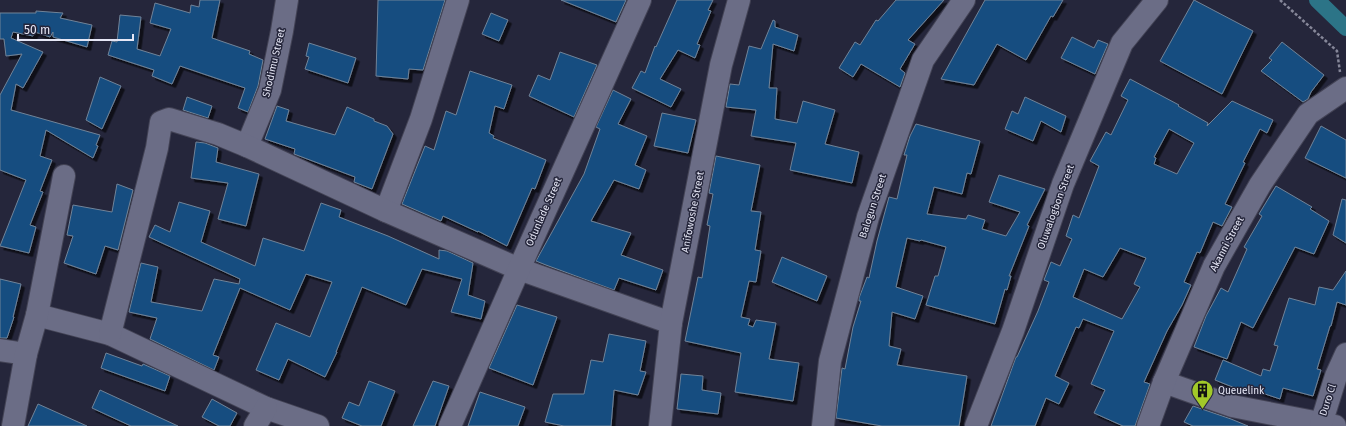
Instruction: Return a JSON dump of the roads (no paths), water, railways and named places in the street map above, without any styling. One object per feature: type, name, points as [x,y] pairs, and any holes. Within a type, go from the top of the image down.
[{"type":"street","name":"Shodimu Street","points":[[247,146],[270,90],[287,0]]},
{"type":"street","points":[[386,211],[421,119],[458,0]]},
{"type":"street","name":"Odunlade Street","points":[[450,426],[640,0]]},
{"type":"street","name":"Anifowoshe Street","points":[[660,426],[672,323],[721,65],[740,0]]},
{"type":"street","name":"Balogun Street","points":[[823,426],[830,361],[868,217],[923,60],[964,0]]},
{"type":"street","name":"Oluwalogbon Street","points":[[976,426],[1013,331],[1063,184],[1116,58],[1122,44],[1158,0]]},
{"type":"street","name":"Akanni Street","points":[[1148,426],[1164,382],[1214,266],[1260,185],[1308,114],[1343,83]]},
{"type":"street","points":[[110,334],[152,167],[161,122],[169,119],[218,134],[247,146],[386,211],[519,269],[672,323]]},
{"type":"street","points":[[13,426],[26,354],[38,315],[64,176]]},
{"type":"street","points":[[38,315],[110,334],[260,417],[318,426]]},
{"type":"street","points":[[0,350],[26,354]]},
{"type":"street","name":"Duro Cl","points":[[1328,425],[1336,376],[1346,354]]},
{"type":"street","points":[[1164,382],[1232,406],[1328,425]]},
{"type":"waterway","points":[[1317,0],[1346,28]]},
{"type":"place","name":"Queuelink","points":[[1202,410]]}]
